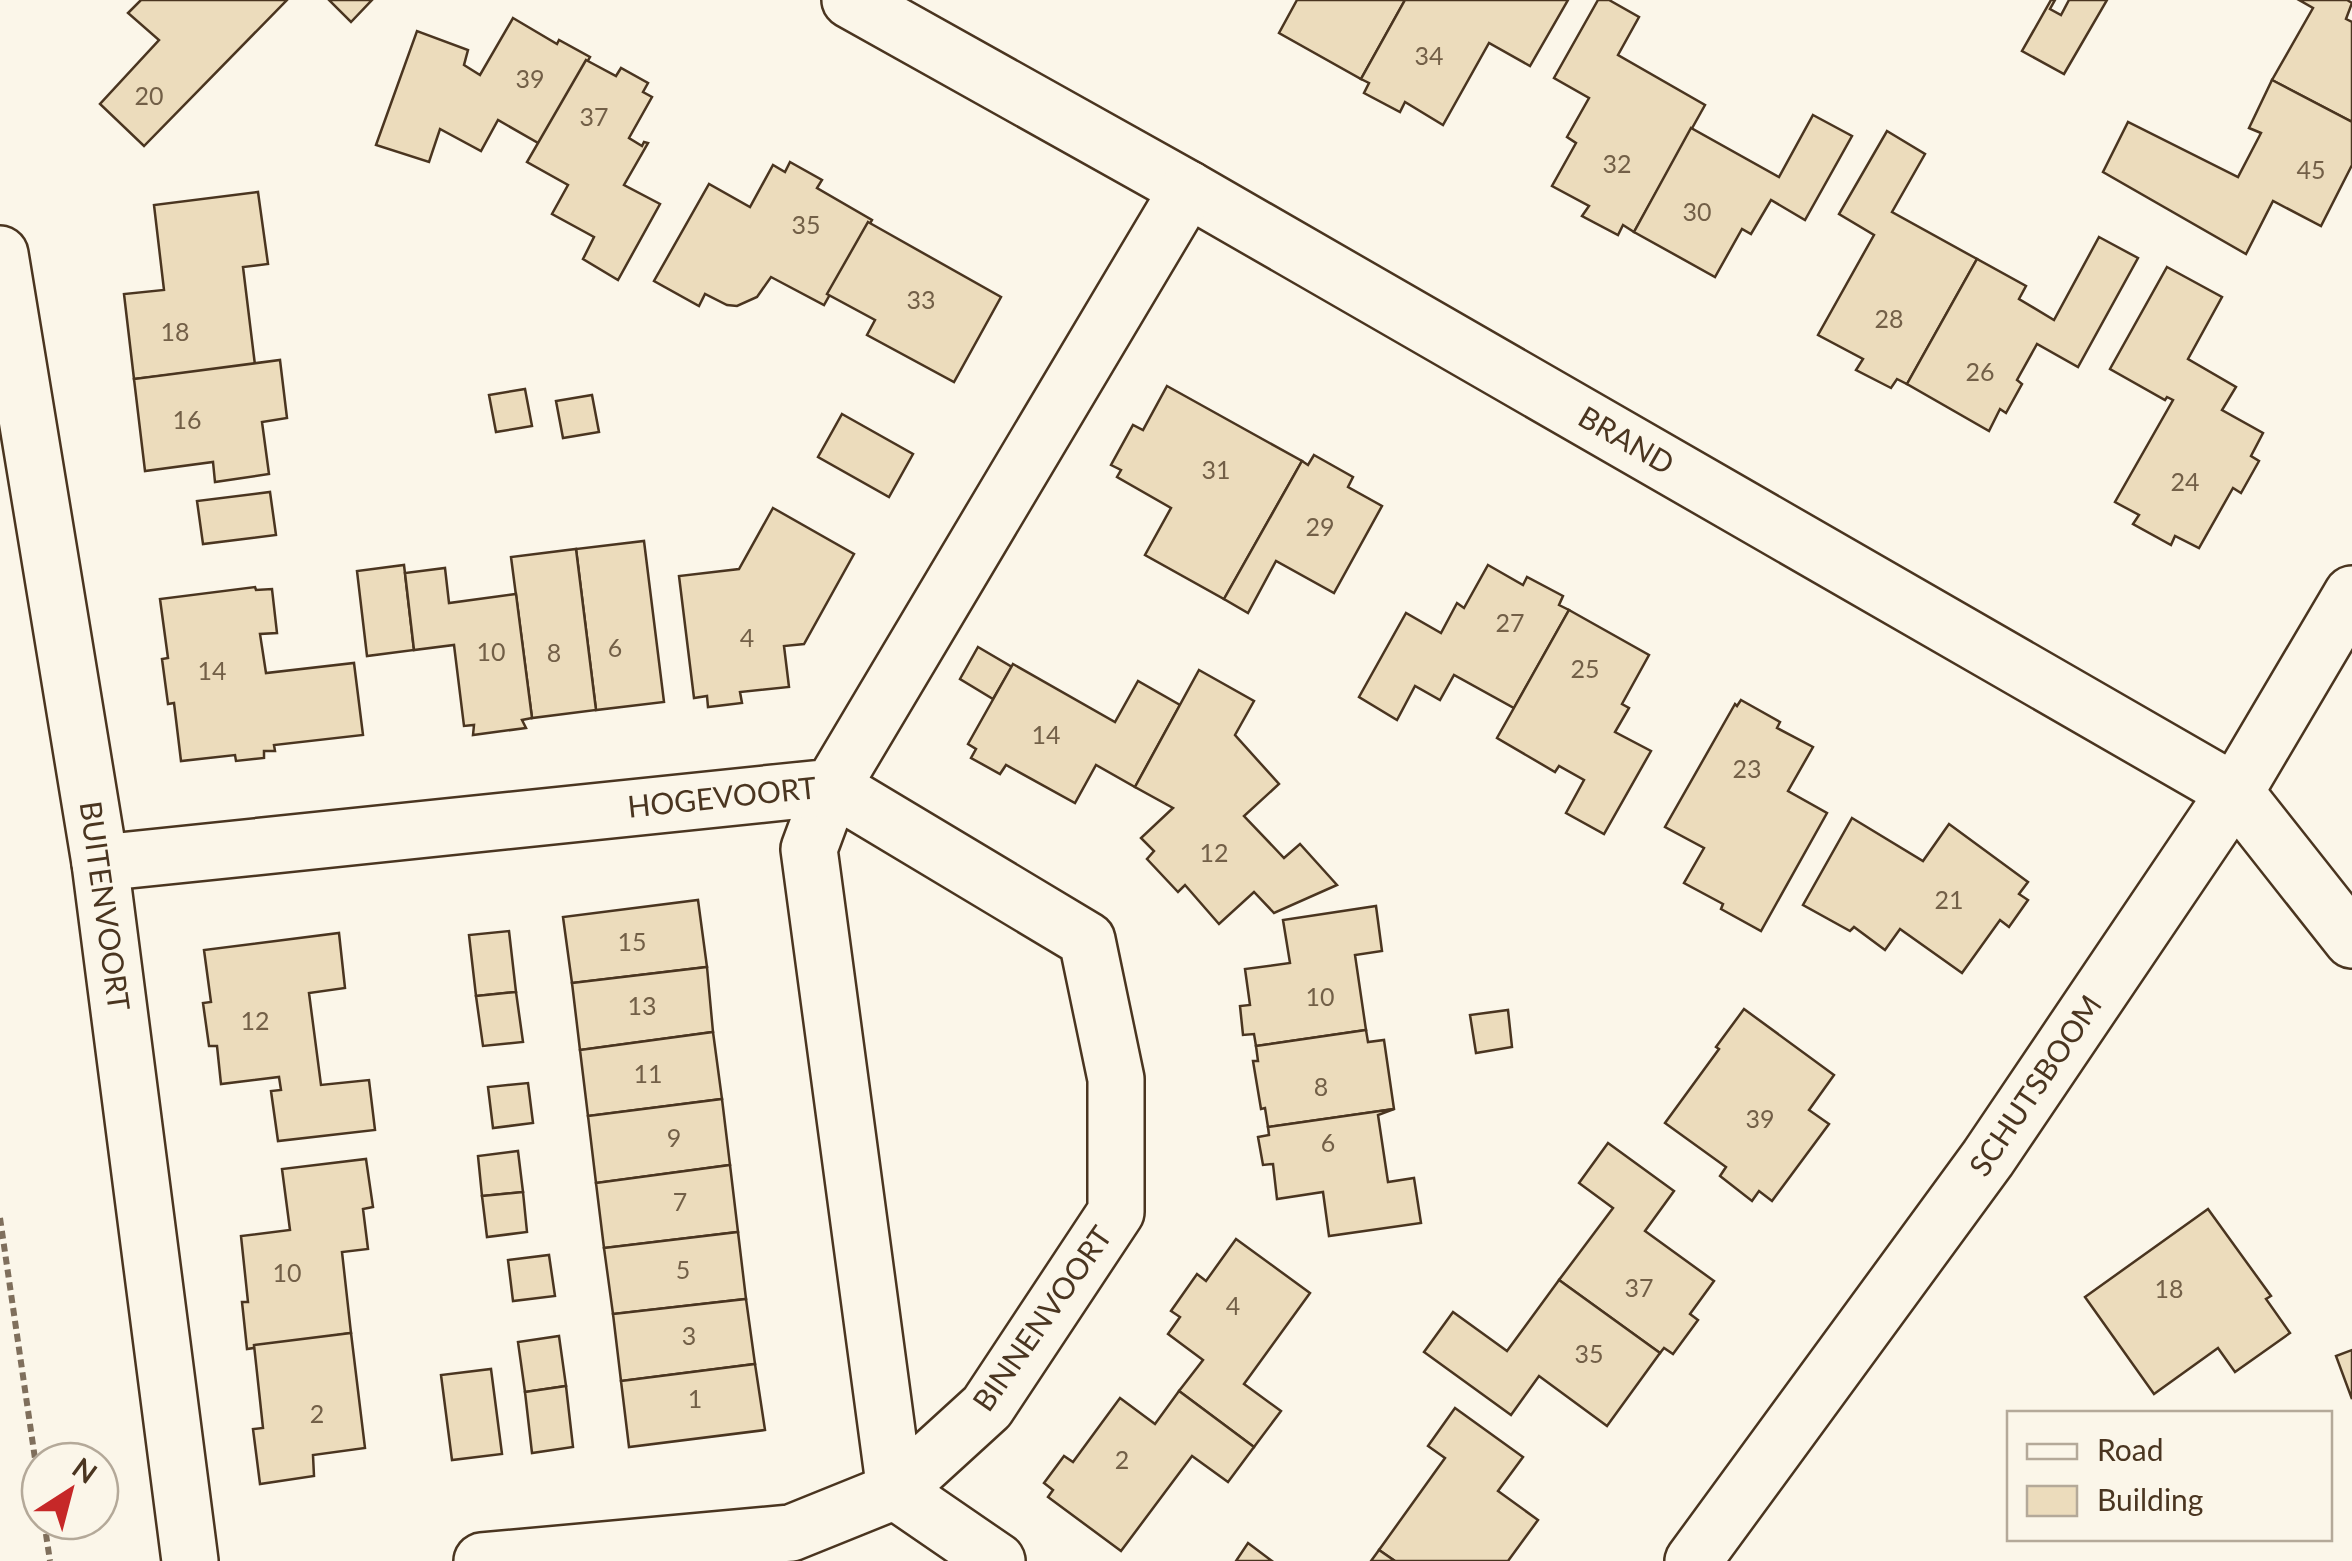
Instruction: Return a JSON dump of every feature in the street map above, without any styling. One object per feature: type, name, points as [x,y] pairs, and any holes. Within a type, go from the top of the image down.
[{"type":"street","name":"BRAND","points":[[850,0],[1188,189],[2236,792],[2352,940]]},
{"type":"street","name":"HOGEVOORT","points":[[100,863],[832,787],[1188,189]]},
{"type":"street","name":"BUITENVOORT","points":[[0,254],[100,863],[190,1561]]},
{"type":"street","name":"SCHUTSBOOM","points":[[1693,1561],[1988,1158],[2236,792],[2352,594]]},
{"type":"street","points":[[832,787],[809,849],[895,1491],[996,1561]]},
{"type":"street","name":"BINNENVOORT","points":[[832,787],[1087,940],[1116,1079],[1116,1212],[988,1406],[895,1491]]},
{"type":"street","points":[[482,1561],[790,1533],[895,1491]]},
{"type":"path","points":[[0,1218],[32,1441]]},
{"type":"building","points":[[141,0],[287,0],[144,146],[100,104],[159,40],[128,13]]},
{"type":"building","points":[[329,0],[372,0],[351,22]]},
{"type":"building","points":[[1297,0],[1405,0],[1361,79],[1279,33]]},
{"type":"building","points":[[1405,0],[1568,0],[1530,66],[1489,43],[1443,125],[1405,102],[1400,112],[1364,93],[1369,83],[1361,79]]},
{"type":"building","points":[[1598,0],[1609,0],[1639,17],[1618,55],[1705,105],[1634,232],[1623,225],[1618,235],[1582,216],[1589,206],[1552,186],[1576,143],[1567,137],[1589,98],[1554,78]]},
{"type":"building","points":[[2051,0],[2055,0],[2050,9],[2061,15],[2069,0],[2107,0],[2064,74],[2022,51]]},
{"type":"building","points":[[2299,0],[2352,3],[2346,19],[2352,22],[2352,122],[2272,80],[2313,8]]},
{"type":"building","points":[[513,18],[557,44],[559,40],[590,57],[540,144],[498,120],[481,151],[440,129],[429,162],[376,145],[417,31],[468,50],[464,65],[480,75]]},
{"type":"building","points":[[586,60],[616,76],[621,68],[648,83],[643,92],[652,97],[629,138],[642,146],[648,143],[624,185],[660,204],[618,280],[583,259],[594,237],[552,214],[568,185],[527,162]]},
{"type":"building","points":[[2272,80],[2352,122],[2352,165],[2321,226],[2273,201],[2246,254],[2103,172],[2128,122],[2238,177],[2261,133],[2249,128]]},
{"type":"building","points":[[1813,115],[1852,136],[1805,220],[1771,200],[1751,234],[1742,229],[1715,277],[1634,232],[1691,128],[1779,177]]},
{"type":"building","points":[[1887,131],[1925,154],[1892,212],[1977,259],[1907,384],[1897,379],[1891,388],[1856,370],[1863,359],[1818,335],[1874,235],[1839,214]]},
{"type":"building","points":[[790,162],[822,180],[817,188],[872,220],[824,305],[771,277],[757,297],[737,306],[705,294],[699,306],[654,281],[709,184],[750,207],[773,165],[785,172]]},
{"type":"building","points":[[258,192],[268,264],[243,267],[255,365],[134,379],[124,294],[164,290],[154,205]]},
{"type":"building","points":[[868,222],[1001,297],[954,382],[867,335],[875,320],[827,294]]},
{"type":"building","points":[[2099,237],[2138,258],[2078,367],[2037,344],[2017,380],[2022,384],[2006,413],[2000,409],[1989,431],[1907,384],[1977,259],[2026,286],[2019,299],[2054,320]]},
{"type":"building","points":[[2167,267],[2222,297],[2188,359],[2236,387],[2222,410],[2263,433],[2251,456],[2259,461],[2241,493],[2233,488],[2199,548],[2175,536],[2171,545],[2133,524],[2139,515],[2115,502],[2173,400],[2165,400],[2110,369]]},
{"type":"building","points":[[280,360],[287,418],[262,422],[269,474],[215,482],[213,462],[145,471],[134,379]]},
{"type":"building","points":[[1167,386],[1302,461],[1224,599],[1145,555],[1171,508],[1117,477],[1121,470],[1111,465],[1133,425],[1143,430]]},
{"type":"building","points":[[525,389],[532,426],[496,432],[489,395]]},
{"type":"building","points":[[592,395],[599,432],[563,438],[556,401]]},
{"type":"building","points":[[842,414],[913,454],[889,497],[818,457]]},
{"type":"building","points":[[1314,455],[1353,477],[1348,487],[1382,506],[1334,593],[1276,561],[1248,613],[1224,599],[1302,461],[1308,465]]},
{"type":"building","points":[[270,492],[276,535],[203,544],[197,501]]},
{"type":"building","points":[[773,508],[854,554],[804,644],[784,646],[789,687],[740,692],[742,703],[708,707],[707,696],[694,698],[679,576],[739,569]]},
{"type":"building","points":[[644,541],[664,702],[596,710],[576,549]]},
{"type":"building","points":[[576,549],[596,710],[532,718],[511,557]]},
{"type":"building","points":[[404,565],[414,650],[367,656],[357,571]]},
{"type":"building","points":[[1488,565],[1523,585],[1527,577],[1563,596],[1559,605],[1569,610],[1514,708],[1454,675],[1440,700],[1415,686],[1397,720],[1359,697],[1406,613],[1441,633],[1457,603],[1464,608]]},
{"type":"building","points":[[445,568],[449,603],[516,594],[532,718],[522,720],[526,728],[473,735],[474,725],[464,726],[454,645],[414,650],[405,573]]},
{"type":"building","points":[[255,587],[272,589],[277,633],[260,634],[266,673],[354,663],[363,735],[274,745],[275,751],[264,751],[264,758],[236,761],[235,755],[181,761],[174,703],[168,704],[162,659],[168,658],[160,599]]},
{"type":"building","points":[[1569,610],[1649,655],[1622,704],[1629,708],[1615,732],[1651,751],[1604,834],[1566,813],[1584,780],[1559,766],[1555,772],[1497,738]]},
{"type":"building","points":[[978,647],[1012,667],[993,699],[960,679]]},
{"type":"building","points":[[1013,664],[1115,722],[1138,681],[1180,705],[1135,787],[1096,765],[1075,803],[1006,765],[1000,774],[971,758],[976,749],[968,744]]},
{"type":"building","points":[[1199,670],[1254,701],[1235,735],[1279,784],[1244,816],[1284,858],[1300,844],[1337,885],[1274,913],[1254,892],[1219,924],[1185,885],[1178,892],[1147,859],[1154,851],[1141,838],[1173,808],[1135,787]]},
{"type":"building","points":[[1741,700],[1780,722],[1777,728],[1813,747],[1788,791],[1827,813],[1761,931],[1684,883],[1704,848],[1665,827],[1735,704]]},
{"type":"building","points":[[1852,818],[1923,861],[1949,824],[2028,882],[2019,894],[2028,900],[2009,927],[2000,920],[1962,973],[1900,929],[1885,950],[1854,927],[1850,931],[1803,905]]},
{"type":"building","points":[[698,900],[707,967],[572,983],[563,917]]},
{"type":"building","points":[[1376,906],[1382,951],[1355,955],[1366,1030],[1256,1046],[1254,1034],[1243,1035],[1240,1006],[1250,1005],[1245,969],[1290,963],[1283,920]]},
{"type":"building","points":[[509,931],[516,992],[476,996],[469,935]]},
{"type":"building","points":[[339,933],[345,988],[309,993],[321,1085],[369,1080],[375,1130],[278,1141],[271,1091],[281,1090],[279,1077],[221,1084],[217,1046],[209,1046],[203,1003],[211,1002],[204,950]]},
{"type":"building","points":[[707,967],[713,1032],[580,1050],[572,983]]},
{"type":"building","points":[[516,992],[523,1042],[483,1046],[476,996]]},
{"type":"building","points":[[1744,1009],[1834,1075],[1809,1110],[1829,1124],[1772,1201],[1759,1191],[1752,1201],[1720,1176],[1726,1167],[1665,1123]]},
{"type":"building","points":[[1508,1010],[1512,1047],[1476,1053],[1470,1015]]},
{"type":"building","points":[[1366,1030],[1368,1042],[1384,1040],[1394,1109],[1268,1127],[1253,1061],[1258,1061],[1256,1046]]},
{"type":"building","points":[[713,1032],[722,1099],[588,1116],[580,1050]]},
{"type":"building","points":[[528,1083],[533,1123],[493,1128],[488,1087]]},
{"type":"building","points":[[722,1099],[730,1165],[596,1183],[588,1116]]},
{"type":"building","points":[[1394,1109],[1378,1115],[1388,1182],[1414,1178],[1421,1223],[1329,1236],[1323,1192],[1277,1199],[1273,1164],[1263,1165],[1258,1137],[1269,1135],[1268,1127]]},
{"type":"building","points":[[1608,1143],[1674,1191],[1645,1231],[1714,1281],[1690,1314],[1698,1320],[1673,1354],[1664,1348],[1660,1353],[1559,1280],[1613,1208],[1579,1183]]},
{"type":"building","points":[[518,1151],[523,1192],[482,1196],[478,1156]]},
{"type":"building","points":[[366,1159],[373,1207],[363,1209],[368,1249],[342,1252],[351,1333],[247,1349],[242,1302],[248,1302],[241,1236],[290,1230],[282,1169]]},
{"type":"building","points":[[730,1165],[738,1232],[604,1248],[596,1183]]},
{"type":"building","points":[[523,1192],[527,1232],[487,1237],[482,1196]]},
{"type":"building","points":[[2208,1209],[2271,1296],[2266,1299],[2290,1333],[2235,1372],[2218,1348],[2154,1394],[2085,1297]]},
{"type":"building","points":[[738,1232],[746,1299],[613,1314],[604,1248]]},
{"type":"building","points":[[1236,1239],[1310,1293],[1244,1384],[1281,1411],[1254,1447],[1179,1391],[1203,1360],[1168,1334],[1180,1317],[1171,1311],[1197,1274],[1206,1281]]},
{"type":"building","points":[[549,1255],[555,1296],[513,1301],[508,1260]]},
{"type":"building","points":[[1559,1280],[1660,1353],[1607,1426],[1539,1376],[1511,1415],[1424,1352],[1453,1312],[1507,1351]]},
{"type":"building","points":[[746,1299],[755,1364],[621,1381],[613,1314]]},
{"type":"building","points":[[351,1333],[365,1448],[313,1455],[314,1476],[260,1484],[253,1429],[263,1428],[254,1345]]},
{"type":"building","points":[[559,1336],[566,1386],[525,1392],[518,1342]]},
{"type":"building","points":[[2352,1350],[2352,1399],[2336,1356]]},
{"type":"building","points":[[755,1364],[765,1430],[629,1447],[621,1381]]},
{"type":"building","points":[[491,1369],[502,1454],[452,1460],[441,1375]]},
{"type":"building","points":[[566,1386],[573,1447],[532,1453],[525,1392]]},
{"type":"building","points":[[1179,1391],[1254,1447],[1228,1482],[1192,1456],[1121,1551],[1048,1497],[1053,1490],[1044,1483],[1064,1456],[1073,1462],[1120,1398],[1155,1424]]},
{"type":"building","points":[[1455,1408],[1523,1457],[1498,1491],[1538,1520],[1508,1561],[1395,1561],[1379,1550],[1445,1458],[1428,1446]]},
{"type":"building","points":[[1248,1543],[1272,1561],[1236,1561]]},
{"type":"building","points":[[1379,1550],[1395,1561],[1371,1561]]}]
